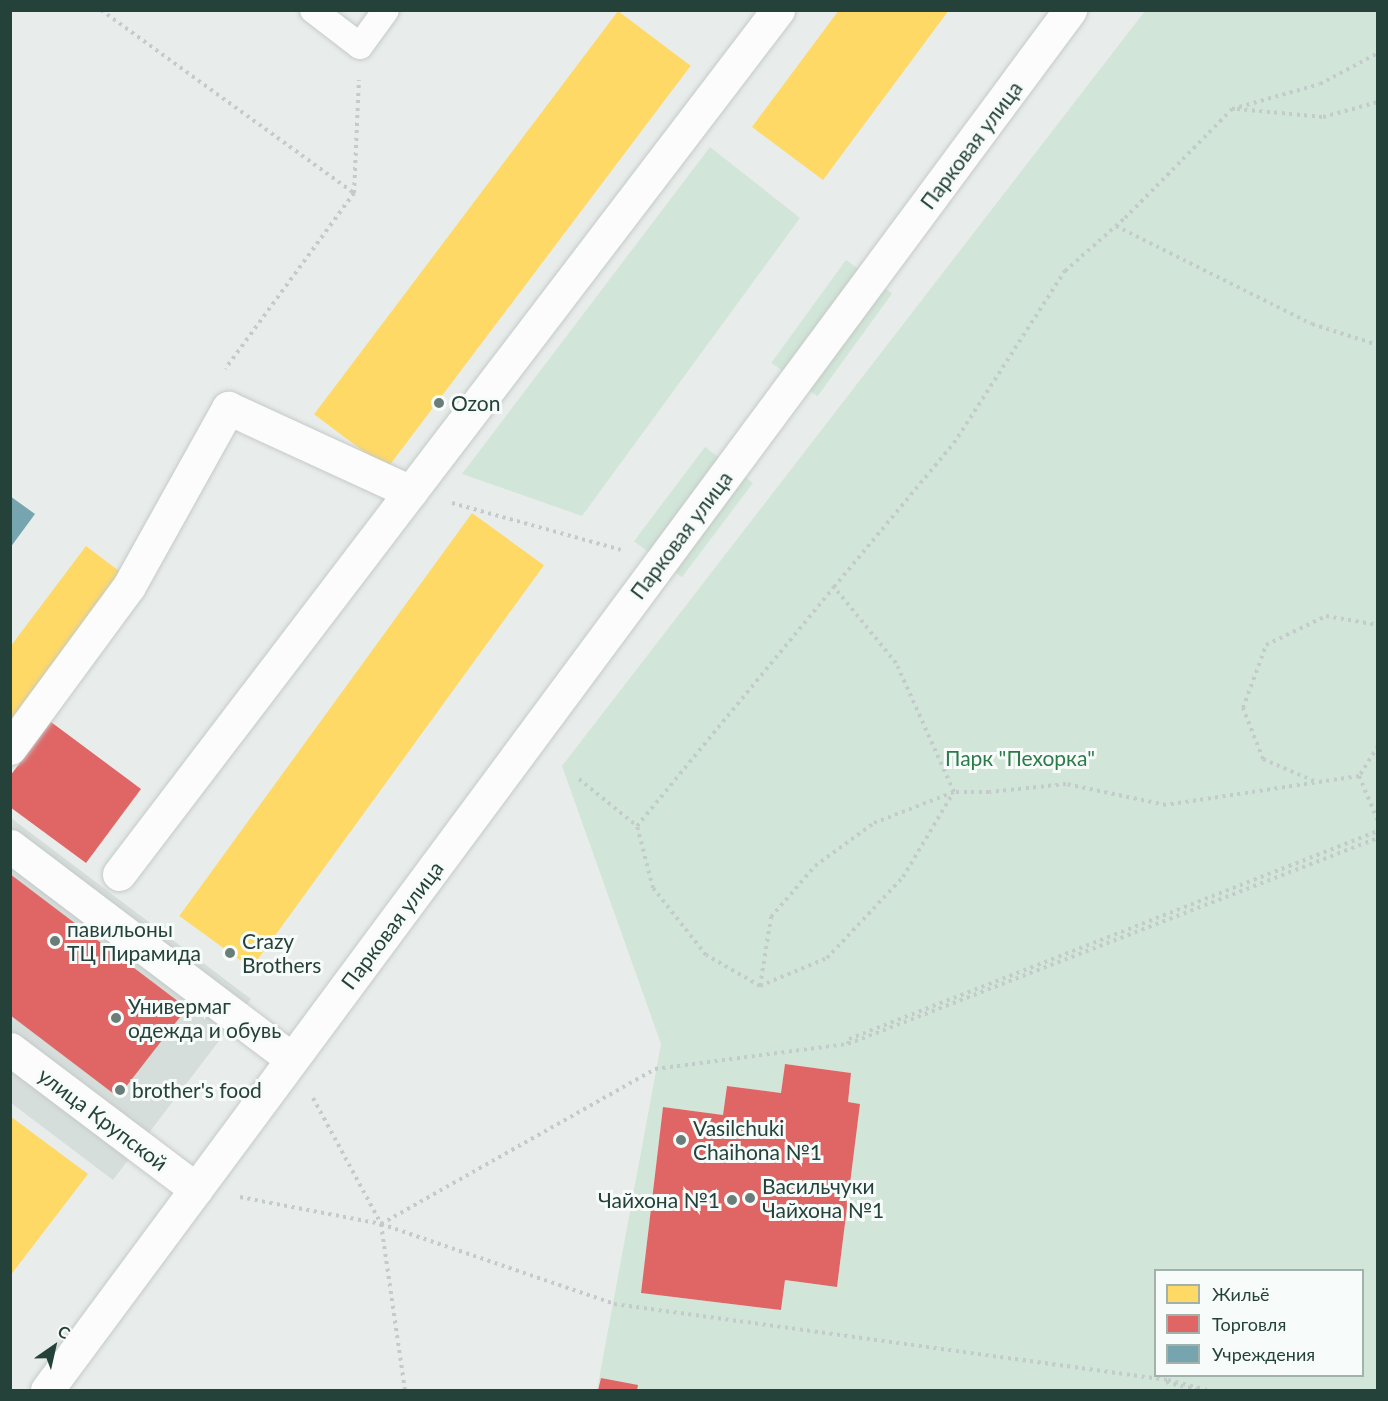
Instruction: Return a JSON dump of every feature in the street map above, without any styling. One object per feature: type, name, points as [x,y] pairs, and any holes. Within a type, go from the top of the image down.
[{"type":"street","points":[[94,909],[778,10]]},
{"type":"street","name":"Парковая улица","points":[[47,1390],[1070,10]]},
{"type":"street","points":[[10,748],[129,586],[228,408],[411,492]]},
{"type":"street","points":[[10,846],[292,1059]]},
{"type":"street","name":"улица Крупской","points":[[10,1049],[196,1189]]},
{"type":"lane","points":[[314,10],[360,46],[386,10]]},
{"type":"path","points":[[101,10],[354,193]]},
{"type":"path","points":[[228,408],[213,385],[354,193],[360,46]]},
{"type":"path","points":[[637,826],[954,443],[1065,271],[1116,226],[1232,109],[1320,84],[1377,53]]},
{"type":"path","points":[[1232,109],[1323,117],[1377,102]]},
{"type":"path","points":[[1116,226],[1312,324],[1377,345]]},
{"type":"path","points":[[411,492],[661,562]]},
{"type":"path","points":[[834,587],[896,663],[954,792]]},
{"type":"path","points":[[1316,782],[1263,759],[1243,708],[1266,645],[1326,616],[1377,625]]},
{"type":"path","points":[[1359,776],[1377,746]]},
{"type":"path","points":[[760,986],[771,917],[815,866],[874,823],[954,792],[989,792],[1066,784],[1166,805],[1359,776]]},
{"type":"path","points":[[1359,776],[1377,821]]},
{"type":"path","points":[[579,779],[637,826],[653,888],[706,955],[760,986]]},
{"type":"path","points":[[760,986],[828,958],[903,877],[954,792]]},
{"type":"path","points":[[848,1044],[849,1039],[1377,831]]},
{"type":"path","points":[[381,1224],[655,1068],[848,1044],[1377,838]]},
{"type":"path","points":[[292,1059],[381,1224],[405,1390]]},
{"type":"path","points":[[196,1189],[381,1224],[614,1305],[1168,1380],[1207,1390]]},
{"type":"path","points":[[1168,1380],[1166,1382],[1197,1390]]},
{"type":"shaded area","points":[[11,818],[251,999],[113,1180],[11,1103]]},
{"type":"green space","name":"Парк \"Пехорка\"","points":[[1145,11],[1377,11],[1377,1390],[637,1390],[637,1386],[601,1378],[597,1390],[661,1044],[562,766]],"holes":[[[785,1064],[851,1073],[848,1102],[860,1104],[837,1287],[785,1280],[781,1310],[641,1293],[663,1107],[723,1115],[727,1086],[781,1093]]]},
{"type":"green space","points":[[710,147],[800,218],[582,516],[462,474]]},
{"type":"green space","points":[[846,260],[892,294],[817,396],[771,363]]},
{"type":"green space","points":[[705,447],[753,483],[682,577],[634,541]]},
{"type":"building: Жильё","points":[[839,10],[949,10],[823,180],[752,127]]},
{"type":"building: Жильё","points":[[618,11],[691,66],[387,469],[314,414]]},
{"type":"building: Жильё","points":[[472,513],[544,565],[251,968],[179,916]]},
{"type":"building: Жильё","points":[[86,546],[123,574],[10,725],[10,647]]},
{"type":"building: Жильё","points":[[10,1116],[88,1174],[10,1276]]},
{"type":"building: Торговля","points":[[51,722],[141,789],[86,863],[10,807],[10,776]]},
{"type":"building: Торговля","name":"павильоны ТЦ Пирамида","points":[[10,874],[187,1008],[118,1097],[10,1015]]},
{"type":"building: Торговля","name":"Васильчуки Чайхона №1","points":[[785,1064],[851,1073],[848,1102],[860,1104],[837,1287],[785,1280],[781,1310],[641,1293],[663,1107],[723,1115],[727,1086],[781,1093]]},
{"type":"building: Торговля","points":[[601,1378],[638,1385],[637,1390],[598,1390]]},
{"type":"building: Учреждения","points":[[10,496],[35,514],[10,548]]},
{"type":"place","name":"Ozon","points":[[439,403]]},
{"type":"place","name":"павильоны ТЦ Пирамида","points":[[55,941]]},
{"type":"place","name":"Crazy Brothers","points":[[230,953]]},
{"type":"place","name":"Универмаг одежда и обувь","points":[[116,1018]]},
{"type":"place","name":"brother's food","points":[[120,1090]]},
{"type":"place","name":"Vasilchuki Chaihona №1","points":[[681,1140]]},
{"type":"place","name":"Васильчуки Чайхона №1","points":[[750,1198]]},
{"type":"place","name":"Чайхона №1","points":[[732,1200]]}]
